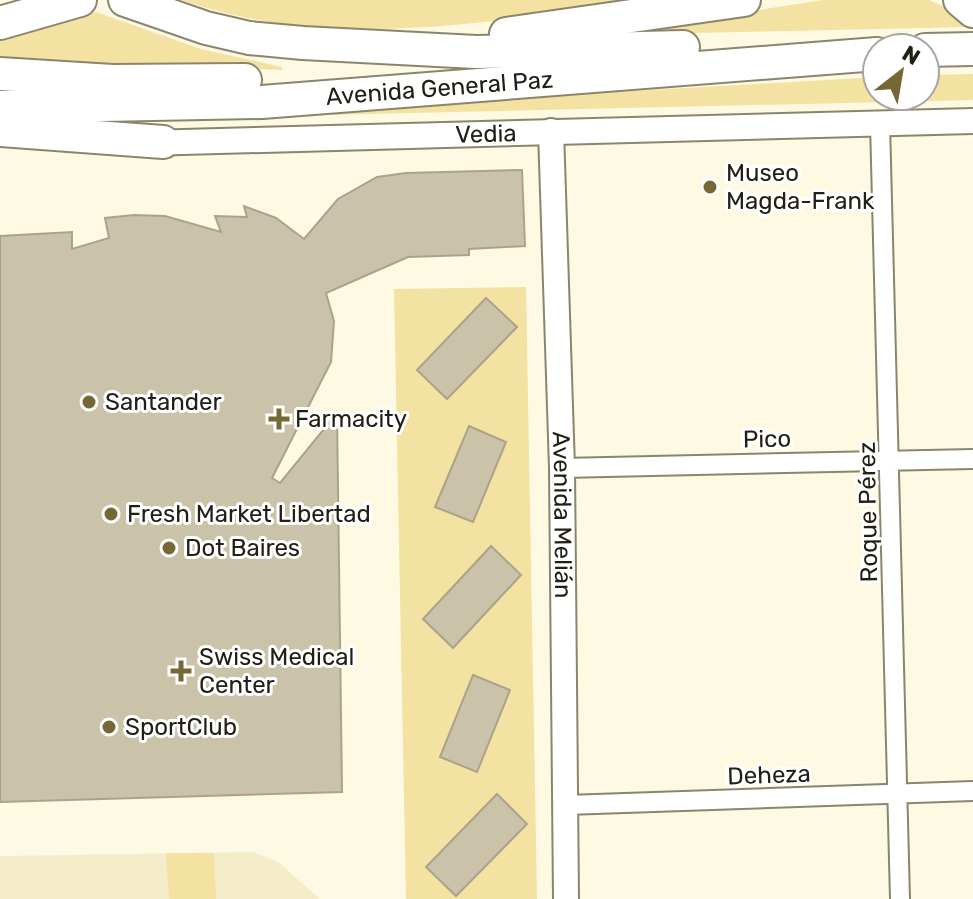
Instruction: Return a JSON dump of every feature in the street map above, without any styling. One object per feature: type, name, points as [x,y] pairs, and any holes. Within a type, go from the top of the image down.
[{"type":"highway","points":[[0,23],[80,0]]},
{"type":"highway","points":[[125,0],[161,14],[249,38],[349,46],[476,52],[861,46]]},
{"type":"highway","points":[[419,47],[744,0]]},
{"type":"highway","points":[[960,0],[973,11]]},
{"type":"highway","points":[[941,50],[973,49]]},
{"type":"highway","name":"Avenida General Paz","points":[[0,107],[262,102],[496,81],[861,55]]},
{"type":"highway","points":[[0,74],[112,81],[496,81]]},
{"type":"highway","points":[[0,130],[163,142]]},
{"type":"street","name":"Vedia","points":[[0,147],[973,121]]},
{"type":"street","name":"Roque Pérez","points":[[880,123],[900,899]]},
{"type":"street","name":"Avenida Melián","points":[[551,131],[562,468],[566,899]]},
{"type":"street","name":"Pico","points":[[562,468],[973,459]]},
{"type":"street","name":"Deheza","points":[[566,805],[973,791]]},
{"type":"shaded area","points":[[182,0],[646,0],[472,23],[354,29],[296,25],[238,16]]},
{"type":"shaded area","points":[[823,0],[929,0],[952,10],[971,27],[598,35]]},
{"type":"shaded area","points":[[96,12],[201,49],[282,67],[282,70],[0,60],[0,41]]},
{"type":"shaded area","points":[[973,74],[973,100],[941,101],[941,75]]},
{"type":"shaded area","points":[[861,78],[861,103],[281,116],[530,97]]},
{"type":"shaded area","points":[[526,287],[537,899],[406,899],[394,289]]},
{"type":"shaded area","points":[[254,852],[278,862],[320,899],[0,899],[0,856]]},
{"type":"shaded area","points":[[166,853],[214,853],[216,899],[169,899]]},
{"type":"building","name":"Dot Baires","points":[[522,170],[525,246],[469,249],[469,255],[408,257],[326,293],[334,321],[331,362],[272,478],[280,483],[337,413],[342,792],[0,802],[0,236],[72,232],[72,249],[109,238],[105,218],[134,215],[165,216],[221,232],[215,216],[247,217],[244,206],[276,218],[304,239],[338,199],[377,177],[406,173]]},
{"type":"building","points":[[486,298],[517,327],[447,399],[417,370]]},
{"type":"building","points":[[469,426],[506,442],[473,522],[435,507]]},
{"type":"building","points":[[491,546],[521,575],[453,648],[423,619]]},
{"type":"building","points":[[473,675],[510,690],[477,772],[440,757]]},
{"type":"building","points":[[497,794],[527,824],[456,896],[426,867]]},
{"type":"place","name":"Museo Magda-Frank","points":[[710,187]]},
{"type":"place","name":"Santander","points":[[89,402]]},
{"type":"place","name":"Farmacity","points":[[279,419]]},
{"type":"place","name":"Fresh Market Libertad","points":[[111,514]]},
{"type":"place","name":"Dot Baires","points":[[169,548]]},
{"type":"place","name":"Swiss Medical Center","points":[[181,671]]},
{"type":"place","name":"SportClub","points":[[109,727]]}]
